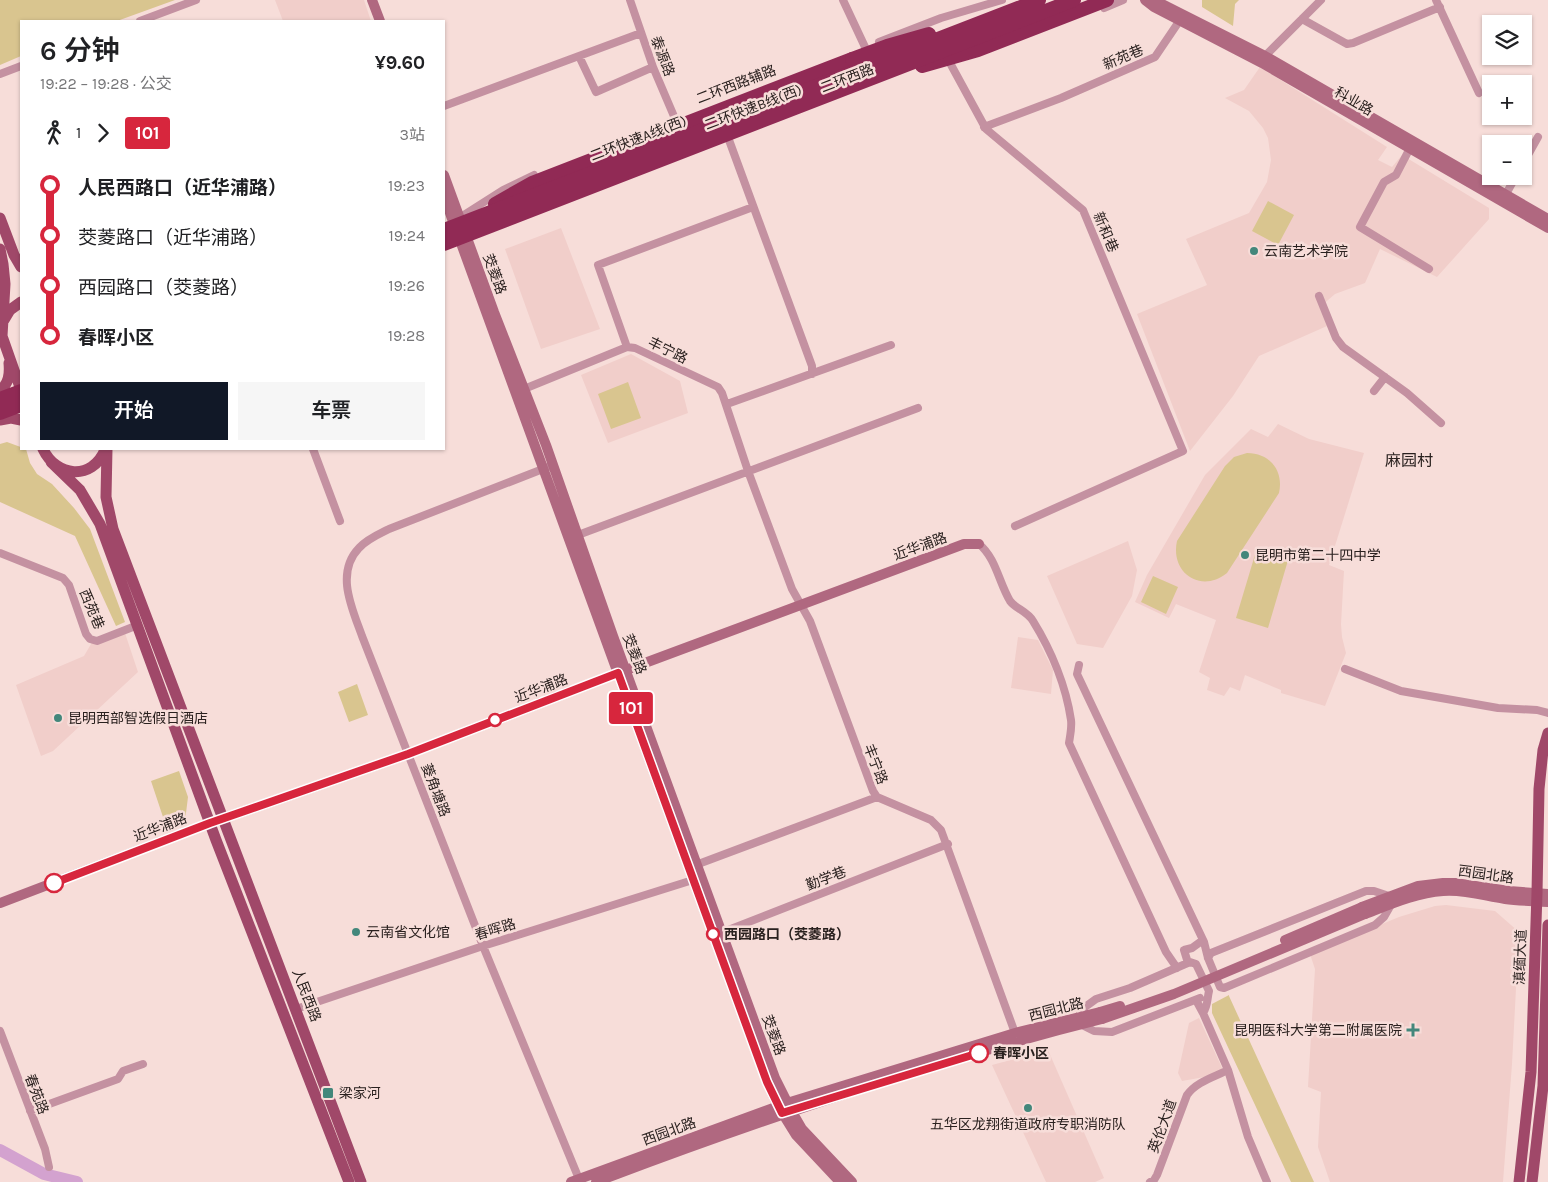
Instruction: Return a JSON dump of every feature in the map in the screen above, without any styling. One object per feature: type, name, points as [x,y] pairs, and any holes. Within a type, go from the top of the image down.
[{"type":"highway","name":"二环快速A线(西)","points":[[456,230],[1006,6],[1039,0]]},
{"type":"highway","name":"二环快速B线(西)","points":[[445,242],[1074,0]]},
{"type":"highway","points":[[922,66],[982,49],[1107,0]]},
{"type":"highway","points":[[495,204],[525,186],[867,53],[1006,6]]},
{"type":"highway","points":[[0,401],[20,392]]},
{"type":"highway","points":[[0,411],[20,403]]},
{"type":"main road","name":"二环西路","points":[[456,230],[495,204],[1022,0]]},
{"type":"main road","name":"二环西路","points":[[456,230],[504,227],[1091,0]]},
{"type":"main road","points":[[0,218],[14,255],[20,265]]},
{"type":"main road","points":[[445,241],[456,230]]},
{"type":"main road","points":[[445,248],[456,230]]},
{"type":"main road","points":[[0,249],[4,264],[5,284],[2,328],[4,345],[10,363],[10,374],[6,384],[0,391]]},
{"type":"main road","points":[[2,328],[6,315],[20,303]]},
{"type":"main road","points":[[4,345],[20,389]]},
{"type":"main road","points":[[0,420],[11,418],[20,420]]},
{"type":"main road","points":[[44,450],[51,462],[63,470],[69,471],[82,470],[94,465],[105,450]]},
{"type":"main road","name":"人民西路","points":[[106,450],[106,490],[111,523],[178,704],[224,818],[361,1182]]},
{"type":"main road","name":"人民西路","points":[[51,462],[72,481],[92,508],[104,532],[210,823],[349,1182]]},
{"type":"main road","name":"滇缅大道","points":[[1519,1182],[1531,1072],[1542,898],[1539,789],[1542,750],[1548,733]]},
{"type":"main road","name":"滇缅大道","points":[[1532,1182],[1545,1087],[1548,925]]},
{"type":"street","points":[[143,20],[196,0]]},
{"type":"street","points":[[372,0],[380,20]]},
{"type":"street","points":[[379,0],[387,20]]},
{"type":"street","name":"泰源路","points":[[630,0],[653,67],[676,120]]},
{"type":"street","points":[[843,0],[865,47]]},
{"type":"street","points":[[922,66],[950,63],[984,55],[1123,0]]},
{"type":"street","name":"科业路","points":[[1145,0],[1154,7],[1262,63],[1548,228]]},
{"type":"street","name":"科业路","points":[[1154,0],[1265,56],[1548,219]]},
{"type":"street","points":[[1265,56],[1321,0]]},
{"type":"street","points":[[1302,19],[1347,44],[1438,4],[1478,93]]},
{"type":"street","name":"二环西路辅路","points":[[456,230],[497,193],[523,180],[941,18],[1006,6]]},
{"type":"street","name":"新苑巷","points":[[984,127],[1061,98],[1155,57],[1180,20]]},
{"type":"street","points":[[445,106],[641,33]]},
{"type":"street","points":[[579,56],[596,92],[653,67]]},
{"type":"street","name":"新和巷","points":[[950,63],[984,127],[1083,210],[1183,451],[1014,526]]},
{"type":"street","points":[[0,74],[20,66]]},
{"type":"street","points":[[1532,148],[1538,137]]},
{"type":"street","points":[[729,140],[812,366],[812,374]]},
{"type":"street","points":[[1410,148],[1396,174],[1384,182],[1360,228],[1429,269]]},
{"type":"street","name":"茭菱路","points":[[445,180],[456,230],[524,389],[548,467],[578,535],[622,672]]},
{"type":"street","points":[[1506,194],[1511,185]]},
{"type":"street","name":"茭菱路","points":[[445,199],[548,467],[718,934],[767,1082],[802,1129],[852,1182]]},
{"type":"street","points":[[627,347],[598,266],[753,207]]},
{"type":"street","points":[[1319,296],[1336,338],[1343,347],[1405,392],[1441,423]]},
{"type":"street","points":[[727,404],[891,346]]},
{"type":"street","name":"丰宁路","points":[[524,389],[627,347],[635,348],[718,387],[727,404],[748,471],[792,588],[810,621],[873,791],[877,797],[931,820],[941,830],[948,844],[1015,1033]]},
{"type":"street","points":[[1374,390],[1385,377]]},
{"type":"street","points":[[578,535],[918,408]]},
{"type":"street","points":[[313,450],[340,521]]},
{"type":"street","name":"菱角塘路","points":[[548,467],[389,529],[366,542],[354,555],[348,571],[348,596],[575,1181]]},
{"type":"street","name":"近华浦路","points":[[0,903],[210,823],[408,754],[964,544],[979,544]]},
{"type":"street","points":[[979,544],[990,557],[1013,605],[1032,619],[1051,656],[1065,693],[1071,722],[1069,743],[1166,952],[1177,968]]},
{"type":"street","name":"西苑巷","points":[[0,553],[63,578],[69,585],[86,634],[90,639],[96,641],[138,625]]},
{"type":"street","points":[[1079,665],[1077,674],[1203,940],[1208,958],[1220,987],[1224,988],[1376,925],[1384,917],[1390,900],[1374,891],[1366,891],[1211,953],[1208,958]]},
{"type":"street","points":[[1345,668],[1401,691],[1498,708],[1537,710],[1548,713]]},
{"type":"street","points":[[693,866],[877,797]]},
{"type":"street","name":"勤学巷","points":[[718,934],[948,844]]},
{"type":"street","name":"春晖路","points":[[296,1009],[483,946],[697,878]]},
{"type":"street","name":"西园北路","points":[[596,1182],[785,1108],[1025,1039],[1101,1015],[1390,900],[1419,894],[1450,891],[1509,900],[1542,898]]},
{"type":"street","points":[[1188,963],[1184,950],[1192,948],[1203,940]]},
{"type":"street","points":[[1203,1014],[1208,1001],[1209,991],[1196,964],[1193,962],[1130,988],[1096,999],[1085,1007],[1079,1021],[1094,1031],[1112,1032],[1207,996]]},
{"type":"street","points":[[1196,1000],[1228,1070],[1248,1137],[1267,1182]]},
{"type":"street","name":"西园北路","points":[[575,1181],[785,1108],[1015,1033],[1079,1021]]},
{"type":"street","name":"春苑路","points":[[0,1031],[45,1149],[49,1167]]},
{"type":"street","points":[[30,1111],[118,1079],[123,1071],[143,1064]]},
{"type":"street","name":"英伦大道","points":[[1150,1182],[1157,1175],[1190,1090],[1196,1085],[1228,1070]]},
{"type":"street","name":"茭菱路","points":[[785,1108],[796,1135],[840,1182]]},
{"type":"shaded area","points":[[0,0],[175,0],[120,20],[20,20],[20,56],[0,65]]},
{"type":"shaded area","points":[[275,0],[364,0],[371,20],[283,20]]},
{"type":"shaded area","points":[[1202,0],[1239,0],[1235,4],[1233,26],[1202,7]]},
{"type":"shaded area","name":"云南艺术学院","points":[[1260,67],[1387,147],[1378,160],[1392,167],[1402,155],[1489,208],[1489,219],[1437,277],[1380,249],[1365,283],[1335,294],[1321,306],[1327,326],[1259,356],[1233,396],[1190,451],[1137,314],[1207,285],[1186,239],[1249,213],[1267,182],[1271,160],[1268,138],[1263,128],[1249,111],[1225,98],[1244,90]]},
{"type":"shaded area","points":[[1268,201],[1294,215],[1278,245],[1252,231]]},
{"type":"shaded area","points":[[561,228],[600,329],[541,349],[505,249]]},
{"type":"shaded area","points":[[631,354],[680,381],[688,413],[608,443],[581,375]]},
{"type":"shaded area","points":[[628,382],[641,418],[611,429],[598,394]]},
{"type":"shaded area","name":"昆明市第二十四中学","points":[[1278,424],[1309,439],[1364,453],[1329,565],[1344,571],[1341,624],[1346,653],[1325,706],[1281,693],[1281,690],[1245,675],[1240,691],[1230,687],[1224,696],[1207,690],[1210,678],[1199,672],[1216,620],[1176,604],[1169,618],[1135,602],[1147,575],[1205,475],[1251,429],[1268,437]]},
{"type":"shaded area","points":[[7,442],[20,447],[20,450],[26,450],[30,463],[37,474],[52,484],[90,529],[125,622],[116,626],[75,536],[0,502],[0,444]]},
{"type":"shaded area","points":[[1247,453],[1262,456],[1274,465],[1279,477],[1279,493],[1227,573],[1217,579],[1198,581],[1183,571],[1178,562],[1176,552],[1177,541],[1225,466],[1234,457]]},
{"type":"shaded area","points":[[1128,541],[1137,570],[1132,596],[1103,648],[1077,644],[1047,576]]},
{"type":"shaded area","points":[[1257,548],[1289,557],[1268,628],[1236,618]]},
{"type":"shaded area","points":[[1153,576],[1178,587],[1166,614],[1141,602]]},
{"type":"shaded area","name":"昆明西部智选假日酒店","points":[[123,627],[138,672],[53,751],[41,756],[16,685],[84,656],[94,639]]},
{"type":"shaded area","points":[[1018,637],[1038,640],[1053,670],[1051,694],[1011,688]]},
{"type":"shaded area","points":[[357,684],[368,715],[349,722],[338,692]]},
{"type":"shaded area","points":[[179,771],[188,797],[185,821],[167,829],[151,781]]},
{"type":"shaded area","name":"昆明医科大学第二附属医院","points":[[1446,905],[1495,911],[1519,932],[1503,1182],[1330,1182],[1318,1147],[1321,1092],[1308,1087],[1315,969],[1310,954],[1399,917],[1435,906]]},
{"type":"shaded area","points":[[1229,995],[1314,1182],[1291,1182],[1212,1013],[1212,1004]]},
{"type":"shaded area","points":[[1199,1018],[1223,1070],[1210,1076],[1182,1081],[1178,1073],[1189,1023]]},
{"type":"shaded area","points":[[1048,1050],[1104,1178],[1095,1182],[1046,1182],[992,1065]]},
{"type":"waterway","points":[[0,1150],[44,1174],[77,1182]]},
{"type":"bus line","name":"101","points":[[54,883],[210,823],[408,754],[618,673],[767,1082],[782,1113],[979,1053]]},
{"type":"place","name":"云南艺术学院","points":[[1254,251]]},
{"type":"place","name":"昆明市第二十四中学","points":[[1245,555]]},
{"type":"place","name":"昆明西部智选假日酒店","points":[[58,718]]},
{"type":"place","name":"云南省文化馆","points":[[356,932]]},
{"type":"place","name":"西园路口（茭菱路）","points":[[713,934]]},
{"type":"place","name":"昆明医科大学第二附属医院","points":[[1413,1030]]},
{"type":"place","name":"春晖小区","points":[[979,1053]]},
{"type":"place","name":"梁家河","points":[[328,1093]]},
{"type":"place","name":"五华区龙翔街道政府专职消防队","points":[[1028,1108]]},
{"type":"district","name":"麻园村","points":[[1409,460]]}]
